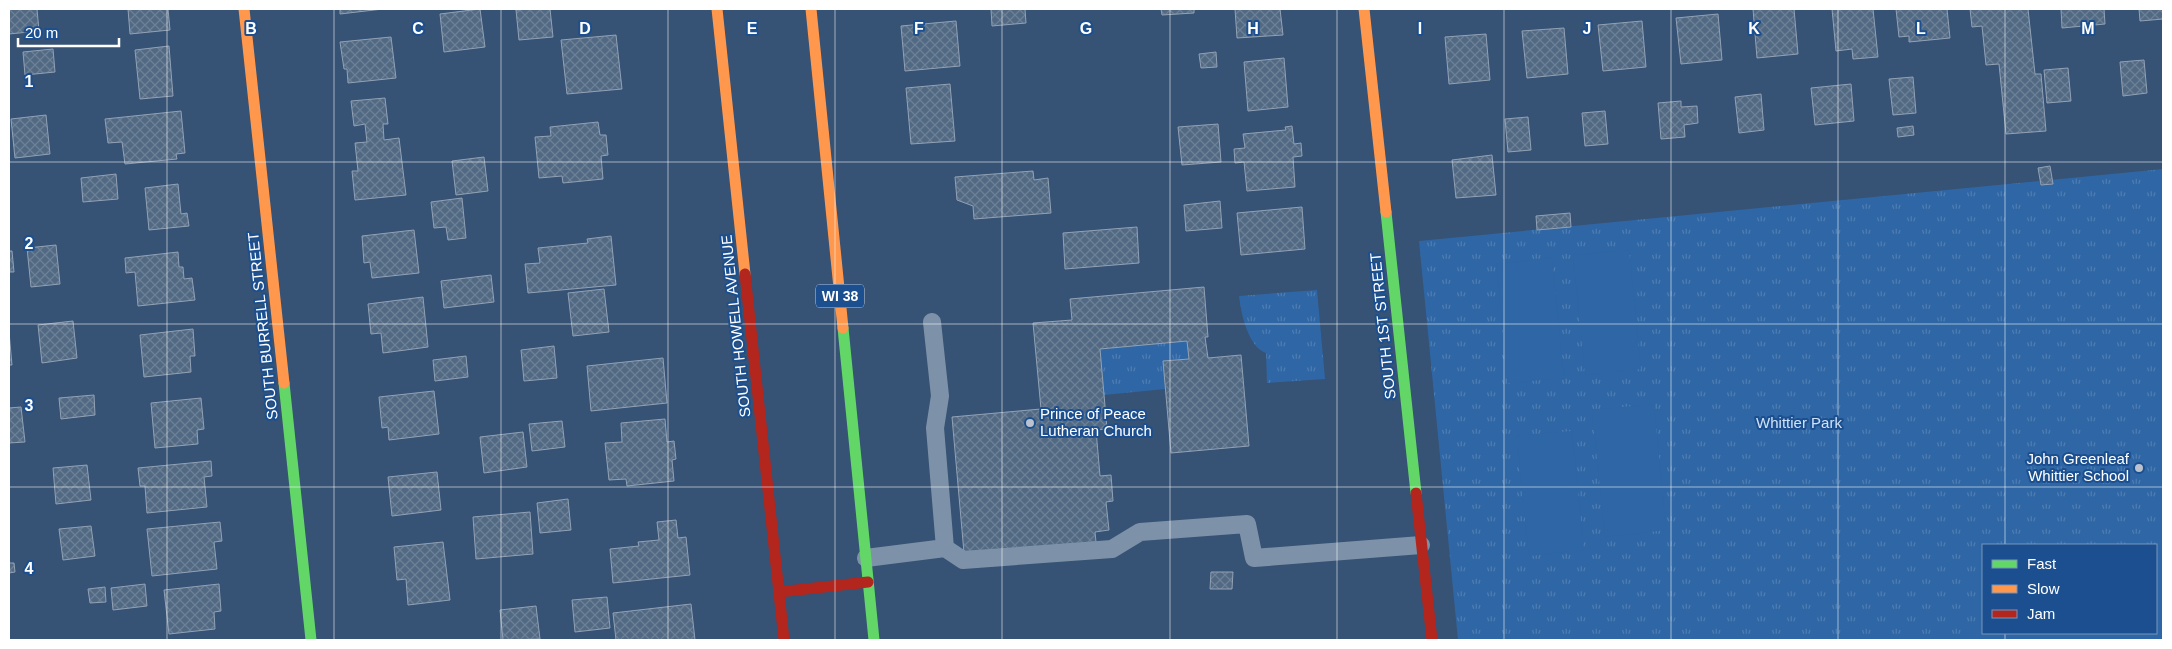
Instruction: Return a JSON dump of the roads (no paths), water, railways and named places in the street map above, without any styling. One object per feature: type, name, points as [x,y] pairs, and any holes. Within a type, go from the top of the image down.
[{"type":"main road","name":"SOUTH BURRELL STREET","points":[[244,9],[311,640]]},
{"type":"main road","name":"SOUTH HOWELL AVENUE","points":[[717,9],[784,640]]},
{"type":"main road","name":"WI 38","points":[[811,9],[874,640]]},
{"type":"main road","name":"SOUTH 1ST STREET","points":[[1364,9],[1432,640]]},
{"type":"main road","points":[[779,592],[868,582]]},
{"type":"lane","points":[[932,322],[940,396],[934,428],[945,548]]},
{"type":"lane","points":[[866,558],[945,548],[963,560],[1112,549],[1140,532],[1247,524],[1254,558],[1421,545]]},
{"type":"place","name":"Prince of Peace Lutheran Church","points":[[1030,423]]},
{"type":"place","name":"John Greenleaf Whittier School","points":[[2139,468]]},
{"type":"park label","name":"Whittier Park","points":[[1799,423]]}]
